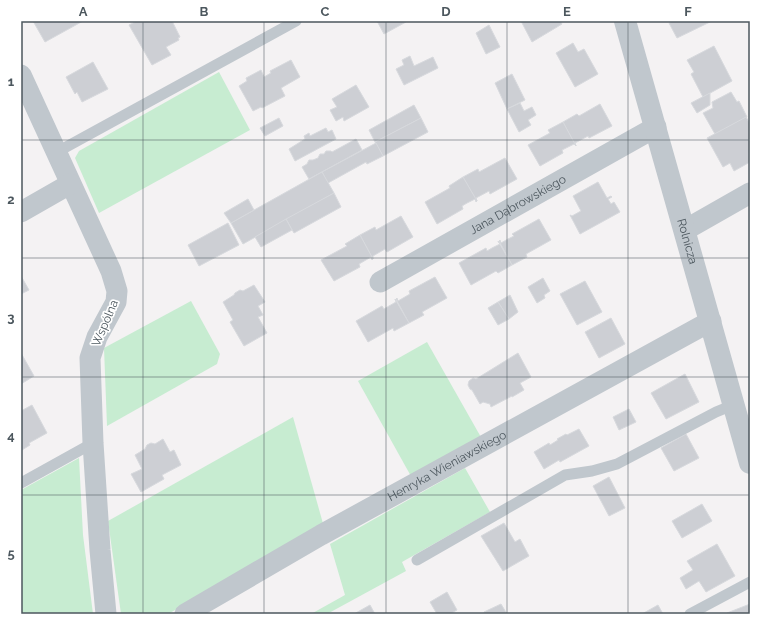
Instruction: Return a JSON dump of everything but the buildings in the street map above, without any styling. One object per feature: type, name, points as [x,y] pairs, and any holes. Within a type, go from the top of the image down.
[{"type":"street","name":"Rolnicza","points":[[628,22],[734,405],[746,432],[750,462]]},
{"type":"street","name":"Wspólna","points":[[21,75],[111,271],[117,291],[116,302],[97,337],[90,358],[93,443],[106,614]]},
{"type":"street","name":"Jana Dąbrowskiego","points":[[380,282],[656,127]]},
{"type":"street","points":[[21,212],[70,184]]},
{"type":"street","points":[[685,230],[750,194]]},
{"type":"street","name":"Henryka Wieniawskiego","points":[[185,614],[321,535],[711,321]]},
{"type":"lane","points":[[57,152],[296,21]]},
{"type":"lane","points":[[417,560],[565,475],[617,464],[716,412],[734,405]]},
{"type":"lane","points":[[21,483],[93,443]]},
{"type":"lane","points":[[690,614],[750,582]]},
{"type":"green space","points":[[219,72],[250,130],[99,213],[75,158],[79,151]]},
{"type":"green space","points":[[191,301],[220,354],[217,364],[107,426],[104,348]]},
{"type":"green space","points":[[427,342],[482,439],[412,478],[358,381]]},
{"type":"green space","points":[[293,417],[324,527],[168,614],[121,614],[108,521]]},
{"type":"green space","points":[[79,458],[83,535],[93,614],[21,614],[21,490]]},
{"type":"green space","points":[[465,468],[490,512],[402,562],[406,571],[327,614],[311,614],[345,595],[330,544]]}]
